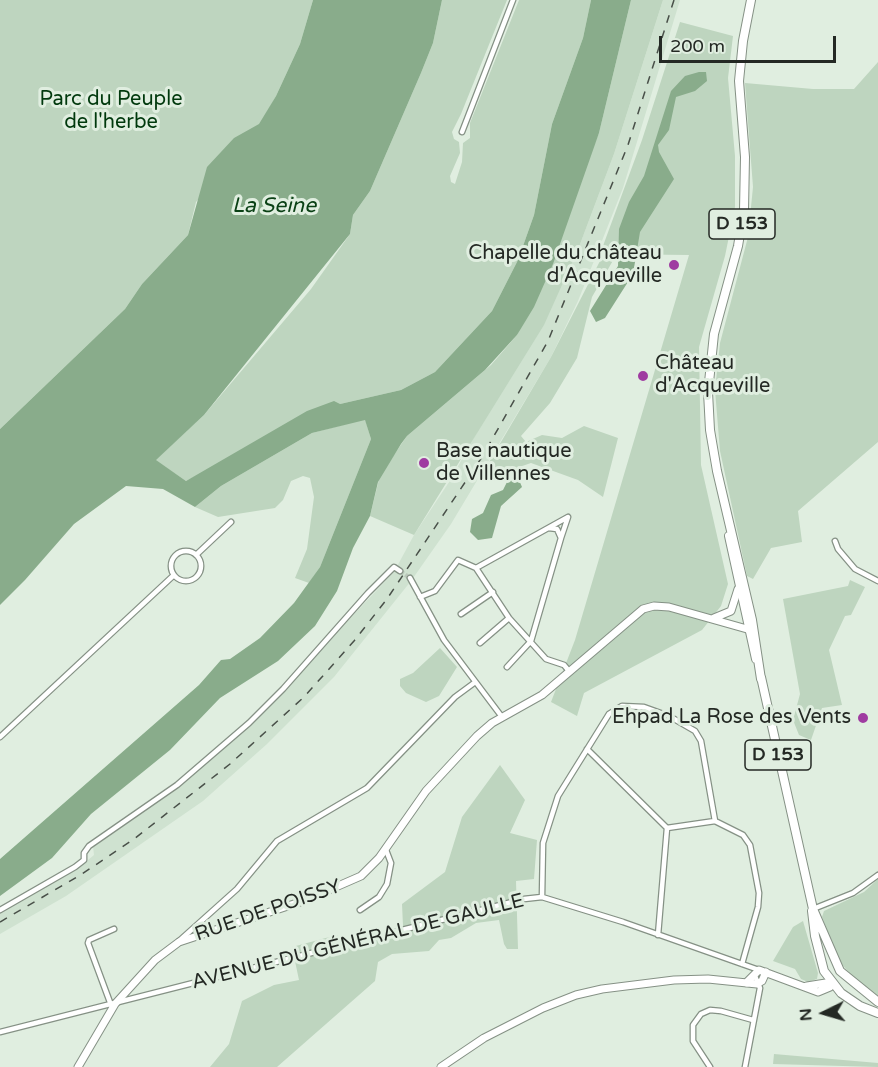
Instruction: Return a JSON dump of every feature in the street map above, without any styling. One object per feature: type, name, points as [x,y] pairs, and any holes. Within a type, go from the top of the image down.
[{"type":"main road","name":"D 153","points":[[751,0],[742,48],[739,81],[745,157],[744,210],[738,246],[714,334],[708,378],[710,430],[738,589],[747,613],[813,909],[840,970],[875,1000]]},
{"type":"main road","name":"D 153","points":[[727,522],[734,541],[748,604],[747,629],[761,679]]},
{"type":"main road","name":"D 153","points":[[813,909],[812,921],[820,959],[832,982],[860,1006],[878,1013]]},
{"type":"main road","points":[[832,982],[840,970]]},
{"type":"main road","name":"D 153","points":[[832,982],[843,981],[861,996],[875,1000]]},
{"type":"street","points":[[462,132],[513,0]]},
{"type":"street","points":[[476,568],[568,517],[531,641],[507,667]]},
{"type":"street","points":[[196,555],[231,522]]},
{"type":"street","points":[[549,528],[557,529],[561,538]]},
{"type":"street","points":[[835,541],[838,549],[855,569],[878,580]]},
{"type":"street","points":[[188,551],[196,555],[201,564],[196,577],[182,580],[174,575],[171,566],[175,556],[188,551]]},
{"type":"street","points":[[420,597],[435,591],[458,560],[476,568],[509,618],[546,659],[564,665],[569,671]]},
{"type":"street","points":[[0,910],[75,867],[84,860],[84,853],[89,846],[177,785],[249,723],[394,567],[400,571]]},
{"type":"street","points":[[0,737],[174,575]]},
{"type":"street","points":[[410,578],[429,617],[474,683],[502,717]]},
{"type":"street","points":[[731,611],[738,589]]},
{"type":"street","points":[[461,614],[493,592]]},
{"type":"street","name":"RUE DE POISSY","points":[[78,1067],[113,1005],[155,960],[179,942],[343,885],[361,876],[386,850],[426,791],[477,736],[502,717],[542,695],[630,618],[648,607],[669,607],[747,629]]},
{"type":"street","points":[[714,618],[731,611],[747,613]]},
{"type":"street","points":[[728,622],[747,613]]},
{"type":"street","points":[[480,643],[509,618]]},
{"type":"street","points":[[179,942],[182,936],[237,889],[277,842],[367,788],[455,697],[474,683]]},
{"type":"street","points":[[542,897],[541,863],[548,825],[558,796],[609,714],[622,706],[644,707],[669,716],[695,731],[701,741],[715,821]]},
{"type":"street","points":[[587,749],[667,828]]},
{"type":"street","points":[[667,828],[715,821],[743,835],[750,845],[759,893],[758,907],[742,964]]},
{"type":"street","points":[[658,936],[667,828]]},
{"type":"street","points":[[360,910],[379,897],[387,884],[391,863],[386,850]]},
{"type":"street","points":[[813,909],[853,893],[878,875]]},
{"type":"street","name":"AVENUE DU GÉNÉRAL DE GAULLE","points":[[0,1032],[524,899],[542,897],[742,964],[758,974],[805,987],[832,982]]},
{"type":"street","points":[[113,1005],[88,943],[89,940],[114,929]]},
{"type":"street","points":[[441,1067],[484,1038],[543,1008],[576,995],[602,989],[674,980],[708,979],[746,983],[758,974]]},
{"type":"street","points":[[746,1067],[758,974]]},
{"type":"street","points":[[710,1067],[693,1041],[693,1025],[701,1014],[710,1010],[721,1011],[753,1020]]},
{"type":"shaded area","points":[[663,0],[680,0],[623,188],[578,301],[551,357],[451,524],[411,581],[334,677],[267,744],[203,801],[66,896],[0,934],[0,912],[88,860],[94,855],[93,846],[179,786],[253,721],[394,572],[414,535],[451,479],[579,247],[614,154]]},
{"type":"green space","name":"Parc du Peuple de l'herbe","points":[[0,0],[313,0],[300,44],[276,96],[251,141],[196,202],[188,235],[142,284],[125,309],[0,429]]},
{"type":"green space","points":[[442,0],[507,0],[452,132],[454,139],[459,142],[460,153],[450,176],[451,182],[455,184],[462,162],[463,143],[470,138],[470,123],[519,0],[591,0],[583,38],[552,124],[534,215],[518,260],[492,311],[435,372],[401,390],[340,404],[186,481],[155,460],[204,415],[311,289],[350,234],[353,215],[370,191],[433,43]]},
{"type":"green space","points":[[631,0],[663,0],[614,154],[579,247],[544,325],[414,535],[370,516],[380,475],[407,436],[491,365],[517,335],[599,133]]},
{"type":"green space","points":[[680,22],[733,36],[728,78],[735,156],[735,207],[725,256],[699,347],[701,465],[728,584],[721,606],[702,630],[584,693],[577,716],[551,702],[575,640],[689,255],[600,254],[642,140]]},
{"type":"green space","points":[[878,62],[878,442],[798,511],[802,542],[771,548],[753,579],[747,576],[720,451],[715,390],[720,343],[748,237],[753,187],[745,83],[813,89],[854,89]]},
{"type":"green space","points":[[615,257],[592,297],[577,358],[550,403],[521,436],[526,442],[542,435],[562,438],[584,426],[618,438],[603,497],[578,480],[531,463],[478,481],[551,357],[601,259]]},
{"type":"green space","points":[[365,419],[371,439],[320,567],[309,583],[295,578],[307,549],[314,497],[310,478],[303,476],[291,481],[283,500],[275,508],[218,517],[195,507],[221,486],[312,433]]},
{"type":"green space","points":[[850,580],[865,587],[851,615],[845,616],[829,650],[842,705],[822,708],[811,740],[799,735],[793,720],[800,694],[783,599],[848,586]]},
{"type":"green space","points":[[440,648],[457,667],[439,696],[426,702],[406,693],[400,686],[400,679],[413,673]]},
{"type":"green space","points":[[500,765],[525,800],[510,833],[537,840],[534,879],[516,881],[518,949],[507,949],[499,920],[476,923],[451,938],[439,940],[429,951],[392,954],[378,962],[375,981],[277,1067],[210,1067],[229,1044],[242,1001],[274,985],[299,980],[292,947],[337,935],[350,945],[393,936],[403,926],[402,904],[445,872],[462,817]]},
{"type":"green space","points":[[878,879],[878,997],[851,975],[839,961],[822,917],[824,911],[864,892]]},
{"type":"green space","points":[[803,921],[818,973],[817,979],[808,982],[801,979],[795,969],[773,961],[793,927]]},
{"type":"green space","points":[[774,1054],[878,1063],[878,1067],[773,1064]]},
{"type":"water","name":"La Seine","points":[[313,0],[442,0],[433,43],[370,191],[353,215],[350,234],[204,415],[156,460],[186,481],[307,411],[334,401],[340,404],[401,390],[435,372],[492,311],[518,260],[534,215],[552,124],[583,38],[591,0],[631,0],[599,133],[553,264],[534,307],[517,335],[485,370],[407,436],[401,444],[378,482],[370,516],[353,548],[337,591],[315,626],[278,661],[220,698],[170,750],[91,814],[52,858],[0,896],[0,859],[199,685],[221,660],[230,659],[260,638],[294,603],[320,567],[371,439],[365,420],[312,433],[221,486],[195,507],[163,489],[126,486],[74,524],[0,605],[0,429],[125,309],[142,284],[188,235],[207,167],[234,138],[259,124],[276,96],[300,44]]},
{"type":"water","points":[[706,72],[707,81],[695,91],[676,97],[669,130],[658,145],[659,152],[674,179],[640,232],[633,274],[605,318],[596,322],[590,311],[618,266],[619,229],[629,202],[644,176],[671,91],[685,76]]},
{"type":"water","points":[[509,478],[519,480],[522,487],[501,506],[492,538],[478,540],[470,532],[472,519],[483,513],[491,495],[503,490]]},
{"type":"tunnel","points":[[400,571],[410,578]]},
{"type":"railway","points":[[0,922],[82,874],[134,839],[230,764],[304,697],[354,641],[387,599],[482,457],[548,341],[628,145],[674,0]]},
{"type":"place","name":"Chapelle du château d'Acqueville","points":[[674,265]]},
{"type":"place","name":"Château d'Acqueville","points":[[643,376]]},
{"type":"place","name":"Base nautique de Villennes","points":[[424,463]]},
{"type":"place","name":"Ehpad La Rose des Vents","points":[[863,718]]}]
